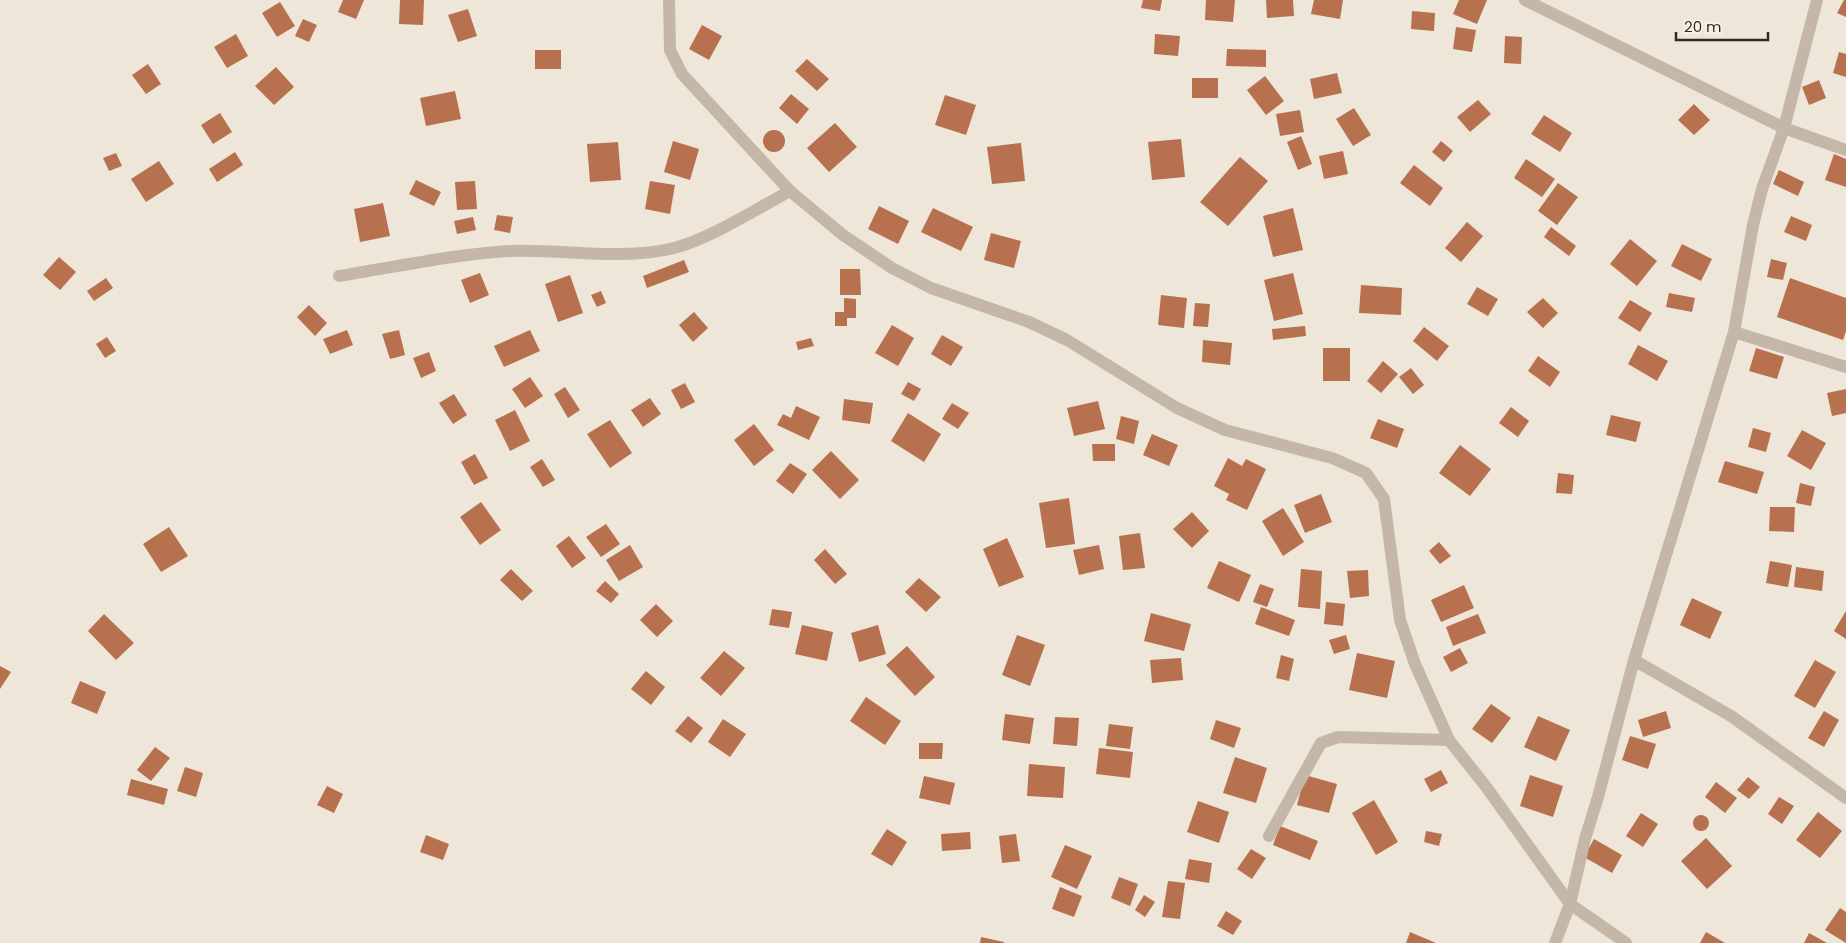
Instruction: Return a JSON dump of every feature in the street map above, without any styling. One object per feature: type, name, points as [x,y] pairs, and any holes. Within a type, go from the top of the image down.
[{"type":"street","points":[[669,0],[670,50],[682,74],[790,191],[843,235],[892,268],[931,288],[1029,322],[1067,340],[1177,408],[1226,430],[1332,458],[1366,474],[1384,499],[1400,620],[1415,664],[1449,740],[1487,788],[1570,904],[1626,943]]},
{"type":"street","points":[[1525,0],[1784,128],[1846,150]]},
{"type":"street","points":[[1555,943],[1570,904],[1585,839],[1634,660],[1734,332],[1753,225],[1762,189],[1784,128],[1817,0]]},
{"type":"street","points":[[339,276],[474,255],[513,251],[636,255],[676,247],[702,236],[790,191]]},
{"type":"street","points":[[1734,332],[1846,367]]},
{"type":"street","points":[[1634,660],[1730,716],[1846,798]]},
{"type":"street","points":[[1268,836],[1321,743],[1338,737],[1449,740]]},
{"type":"building","points":[[343,0],[364,0],[356,19],[338,12]]},
{"type":"building","points":[[400,0],[424,0],[423,25],[399,24]]},
{"type":"building","points":[[1143,0],[1162,0],[1160,11],[1141,8]]},
{"type":"building","points":[[1206,0],[1235,0],[1233,22],[1205,20]]},
{"type":"building","points":[[1266,0],[1293,0],[1294,16],[1267,18]]},
{"type":"building","points":[[1314,0],[1343,0],[1340,19],[1311,14]]},
{"type":"building","points":[[1459,0],[1487,0],[1477,24],[1453,14]]},
{"type":"building","points":[[1844,0],[1846,0],[1846,17],[1837,13]]},
{"type":"building","points":[[280,2],[295,26],[277,37],[262,13]]},
{"type":"building","points":[[468,9],[477,36],[458,42],[448,15]]},
{"type":"building","points":[[1412,11],[1435,13],[1434,31],[1411,29]]},
{"type":"building","points":[[303,19],[317,25],[309,42],[295,36]]},
{"type":"building","points":[[702,25],[722,36],[709,60],[689,49]]},
{"type":"building","points":[[1456,27],[1476,30],[1472,52],[1453,49]]},
{"type":"building","points":[[236,34],[248,56],[227,68],[214,47]]},
{"type":"building","points":[[1155,34],[1180,36],[1178,56],[1154,54]]},
{"type":"building","points":[[1505,36],[1522,37],[1521,64],[1504,63]]},
{"type":"building","points":[[1227,49],[1266,50],[1266,67],[1226,66]]},
{"type":"building","points":[[535,50],[561,50],[561,69],[535,69]]},
{"type":"building","points":[[1839,52],[1846,54],[1846,77],[1833,73]]},
{"type":"building","points":[[807,59],[829,79],[817,91],[795,71]]},
{"type":"building","points":[[148,64],[161,84],[146,94],[132,75]]},
{"type":"building","points":[[276,67],[294,87],[274,105],[255,86]]},
{"type":"building","points":[[1337,73],[1342,93],[1314,99],[1310,79]]},
{"type":"building","points":[[1265,76],[1284,101],[1266,115],[1247,90]]},
{"type":"building","points":[[1192,78],[1218,78],[1218,98],[1192,98]]},
{"type":"building","points":[[1819,80],[1826,98],[1809,105],[1802,87]]},
{"type":"building","points":[[455,91],[461,119],[426,126],[420,98]]},
{"type":"building","points":[[791,94],[809,109],[797,124],[779,108]]},
{"type":"building","points":[[945,95],[976,105],[966,135],[935,125]]},
{"type":"building","points":[[1478,100],[1491,114],[1470,132],[1457,117]]},
{"type":"building","points":[[1694,104],[1710,120],[1694,135],[1678,120]]},
{"type":"building","points":[[1354,108],[1371,135],[1353,146],[1336,119]]},
{"type":"building","points":[[1300,110],[1304,132],[1280,136],[1276,114]]},
{"type":"building","points":[[220,113],[232,132],[213,144],[201,125]]},
{"type":"building","points":[[1544,115],[1572,133],[1560,152],[1531,134]]},
{"type":"building","points":[[835,123],[857,147],[829,172],[807,148]]},
{"type":"building","points":[[774,130],[782,133],[785,141],[782,149],[774,152],[766,149],[763,141],[766,133]]},
{"type":"building","points":[[1301,136],[1312,164],[1298,170],[1287,142]]},
{"type":"building","points":[[1181,139],[1185,177],[1152,180],[1148,142]]},
{"type":"building","points":[[673,141],[699,149],[690,180],[664,172]]},
{"type":"building","points":[[1441,141],[1453,151],[1444,162],[1432,152]]},
{"type":"building","points":[[618,142],[621,180],[590,182],[587,144]]},
{"type":"building","points":[[1021,143],[1025,181],[992,184],[987,147]]},
{"type":"building","points":[[1343,151],[1348,174],[1324,179],[1319,156]]},
{"type":"building","points":[[235,152],[243,165],[217,182],[209,169]]},
{"type":"building","points":[[116,153],[122,166],[109,171],[103,158]]},
{"type":"building","points":[[1834,154],[1846,159],[1846,187],[1825,180]]},
{"type":"building","points":[[1240,157],[1268,181],[1228,226],[1200,202]]},
{"type":"building","points":[[1526,159],[1555,179],[1542,197],[1514,178]]},
{"type":"building","points":[[159,161],[174,184],[146,202],[131,179]]},
{"type":"building","points":[[1414,165],[1443,188],[1430,206],[1400,183]]},
{"type":"building","points":[[1779,170],[1804,182],[1798,196],[1773,184]]},
{"type":"building","points":[[416,180],[441,192],[434,206],[409,194]]},
{"type":"building","points":[[475,181],[477,209],[457,210],[455,182]]},
{"type":"building","points":[[650,181],[675,185],[670,214],[645,209]]},
{"type":"building","points":[[1558,183],[1578,197],[1557,225],[1538,211]]},
{"type":"building","points":[[383,203],[390,236],[360,242],[354,209]]},
{"type":"building","points":[[879,206],[909,221],[898,244],[868,229]]},
{"type":"building","points":[[933,208],[973,227],[961,251],[921,232]]},
{"type":"building","points":[[1293,208],[1303,250],[1273,257],[1263,216]]},
{"type":"building","points":[[497,215],[513,217],[510,233],[494,230]]},
{"type":"building","points":[[1791,216],[1812,225],[1806,241],[1784,232]]},
{"type":"building","points":[[473,217],[476,230],[457,234],[454,221]]},
{"type":"building","points":[[1467,222],[1483,236],[1461,262],[1445,248]]},
{"type":"building","points":[[1551,227],[1576,246],[1569,256],[1544,237]]},
{"type":"building","points":[[991,233],[1021,241],[1014,268],[984,260]]},
{"type":"building","points":[[1630,239],[1657,261],[1637,286],[1610,264]]},
{"type":"building","points":[[1682,244],[1712,259],[1701,281],[1671,266]]},
{"type":"building","points":[[59,257],[76,272],[60,290],[43,275]]},
{"type":"building","points":[[1771,259],[1787,263],[1783,280],[1767,277]]},
{"type":"building","points":[[684,260],[689,272],[647,288],[643,276]]},
{"type":"building","points":[[840,269],[860,269],[861,295],[840,295]]},
{"type":"building","points":[[480,273],[489,295],[470,303],[461,280]]},
{"type":"building","points":[[1293,273],[1303,314],[1274,321],[1264,280]]},
{"type":"building","points":[[570,275],[583,313],[558,322],[545,284]]},
{"type":"building","points":[[106,278],[113,288],[94,301],[87,291]]},
{"type":"building","points":[[1790,278],[1846,298],[1846,331],[1843,340],[1777,317]]},
{"type":"building","points":[[1361,285],[1402,288],[1401,315],[1359,313]]},
{"type":"building","points":[[1477,287],[1498,299],[1488,316],[1467,304]]},
{"type":"building","points":[[601,291],[606,303],[597,307],[591,295]]},
{"type":"building","points":[[1669,293],[1695,298],[1692,312],[1666,307]]},
{"type":"building","points":[[1161,295],[1187,298],[1184,328],[1158,325]]},
{"type":"building","points":[[844,298],[856,299],[856,318],[847,318],[847,326],[835,326],[835,312],[844,312]]},
{"type":"building","points":[[1543,298],[1558,313],[1543,328],[1527,312]]},
{"type":"building","points":[[1630,300],[1652,313],[1640,332],[1618,318]]},
{"type":"building","points":[[1195,303],[1210,304],[1208,327],[1193,326]]},
{"type":"building","points":[[309,305],[327,323],[315,336],[297,317]]},
{"type":"building","points":[[694,312],[708,328],[693,342],[679,325]]},
{"type":"building","points":[[892,325],[914,338],[898,366],[875,353]]},
{"type":"building","points":[[1305,326],[1306,336],[1273,340],[1272,329]]},
{"type":"building","points":[[1424,327],[1449,346],[1437,361],[1413,341]]},
{"type":"building","points":[[347,330],[353,345],[330,354],[323,339]]},
{"type":"building","points":[[399,330],[405,355],[390,359],[382,334]]},
{"type":"building","points":[[530,330],[540,351],[504,367],[494,346]]},
{"type":"building","points":[[942,335],[963,347],[951,366],[931,354]]},
{"type":"building","points":[[107,337],[116,351],[105,358],[96,344]]},
{"type":"building","points":[[811,338],[814,346],[798,350],[796,342]]},
{"type":"building","points":[[1203,340],[1232,343],[1230,365],[1202,362]]},
{"type":"building","points":[[1638,345],[1668,361],[1657,381],[1628,364]]},
{"type":"building","points":[[1323,348],[1350,348],[1350,381],[1323,381]]},
{"type":"building","points":[[1756,348],[1784,357],[1777,379],[1749,371]]},
{"type":"building","points":[[429,352],[436,371],[421,378],[413,358]]},
{"type":"building","points":[[1538,356],[1560,372],[1550,387],[1528,371]]},
{"type":"building","points":[[1383,361],[1398,374],[1381,393],[1367,381]]},
{"type":"building","points":[[1411,368],[1424,385],[1413,394],[1399,377]]},
{"type":"building","points":[[530,377],[543,396],[525,408],[512,389]]},
{"type":"building","points":[[908,382],[921,389],[914,401],[901,394]]},
{"type":"building","points":[[685,383],[695,402],[681,409],[671,390]]},
{"type":"building","points":[[565,387],[580,410],[568,418],[554,394]]},
{"type":"building","points":[[1846,389],[1846,413],[1832,416],[1827,393]]},
{"type":"building","points":[[454,394],[467,415],[453,424],[439,403]]},
{"type":"building","points":[[650,398],[661,414],[643,427],[631,410]]},
{"type":"building","points":[[844,399],[873,403],[870,424],[842,420]]},
{"type":"building","points":[[1098,401],[1105,429],[1074,436],[1067,408]]},
{"type":"building","points":[[952,403],[969,413],[958,429],[942,419]]},
{"type":"building","points":[[796,406],[820,417],[809,440],[777,425],[783,414],[791,418]]},
{"type":"building","points":[[1511,407],[1529,421],[1518,437],[1499,423]]},
{"type":"building","points":[[515,410],[530,441],[510,451],[495,420]]},
{"type":"building","points":[[908,413],[941,434],[924,462],[891,441]]},
{"type":"building","points":[[1611,415],[1641,422],[1636,442],[1606,435]]},
{"type":"building","points":[[1121,416],[1139,421],[1134,444],[1116,439]]},
{"type":"building","points":[[1378,419],[1404,429],[1397,448],[1370,438]]},
{"type":"building","points":[[610,420],[632,453],[610,468],[587,434]]},
{"type":"building","points":[[754,424],[774,450],[754,466],[734,440]]},
{"type":"building","points":[[1753,428],[1771,433],[1766,452],[1748,447]]},
{"type":"building","points":[[1802,430],[1826,443],[1811,470],[1787,456]]},
{"type":"building","points":[[1152,434],[1178,445],[1169,466],[1143,455]]},
{"type":"building","points":[[1092,444],[1115,444],[1115,461],[1093,461]]},
{"type":"building","points":[[1460,445],[1491,469],[1470,496],[1439,473]]},
{"type":"building","points":[[831,451],[859,480],[840,499],[812,470]]},
{"type":"building","points":[[475,454],[488,478],[474,485],[461,462]]},
{"type":"building","points":[[1228,458],[1242,466],[1246,459],[1266,469],[1247,510],[1226,500],[1229,494],[1214,486]]},
{"type":"building","points":[[542,459],[555,480],[543,487],[530,467]]},
{"type":"building","points":[[1725,461],[1764,472],[1757,494],[1718,482]]},
{"type":"building","points":[[790,463],[807,474],[793,494],[776,481]]},
{"type":"building","points":[[1558,473],[1574,475],[1572,494],[1556,493]]},
{"type":"building","points":[[1800,483],[1815,487],[1811,506],[1796,503]]},
{"type":"building","points":[[1321,494],[1332,522],[1305,533],[1294,505]]},
{"type":"building","points":[[1069,498],[1075,544],[1046,548],[1039,503]]},
{"type":"building","points":[[481,502],[501,530],[480,545],[460,517]]},
{"type":"building","points":[[1770,507],[1795,507],[1794,532],[1769,531]]},
{"type":"building","points":[[1283,508],[1304,542],[1283,556],[1262,521]]},
{"type":"building","points":[[1192,512],[1209,531],[1192,548],[1173,529]]},
{"type":"building","points":[[606,524],[620,544],[601,557],[586,537]]},
{"type":"building","points":[[169,527],[188,556],[161,572],[143,544]]},
{"type":"building","points":[[1140,533],[1145,568],[1123,570],[1119,536]]},
{"type":"building","points":[[569,536],[586,558],[572,568],[556,546]]},
{"type":"building","points":[[1007,538],[1024,577],[999,587],[983,549]]},
{"type":"building","points":[[1439,542],[1451,556],[1440,564],[1429,551]]},
{"type":"building","points":[[630,545],[643,567],[619,581],[606,560]]},
{"type":"building","points":[[1099,545],[1104,569],[1079,575],[1073,550]]},
{"type":"building","points":[[825,549],[847,574],[835,584],[814,560]]},
{"type":"building","points":[[1219,561],[1251,575],[1239,602],[1207,588]]},
{"type":"building","points":[[1770,561],[1792,565],[1788,587],[1766,583]]},
{"type":"building","points":[[1796,567],[1824,571],[1822,591],[1794,587]]},
{"type":"building","points":[[511,569],[533,591],[522,601],[500,580]]},
{"type":"building","points":[[1301,569],[1322,571],[1320,609],[1298,607]]},
{"type":"building","points":[[1368,570],[1369,596],[1350,598],[1347,571]]},
{"type":"building","points":[[919,578],[941,597],[926,612],[905,592]]},
{"type":"building","points":[[605,581],[619,594],[611,603],[596,591]]},
{"type":"building","points":[[1260,584],[1274,589],[1267,607],[1253,602]]},
{"type":"building","points":[[1464,585],[1474,608],[1441,622],[1431,600]]},
{"type":"building","points":[[1692,598],[1722,612],[1710,639],[1680,625]]},
{"type":"building","points":[[1326,602],[1345,604],[1343,626],[1324,624]]},
{"type":"building","points":[[656,604],[673,621],[657,637],[640,620]]},
{"type":"building","points":[[1261,607],[1295,620],[1289,636],[1255,624]]},
{"type":"building","points":[[772,609],[792,612],[789,628],[769,625]]},
{"type":"building","points":[[1846,611],[1846,639],[1834,631]]},
{"type":"building","points":[[1151,613],[1191,624],[1184,651],[1144,641]]},
{"type":"building","points":[[104,614],[134,643],[116,660],[88,631]]},
{"type":"building","points":[[1478,614],[1486,633],[1453,646],[1446,627]]},
{"type":"building","points":[[802,625],[833,632],[827,661],[795,654]]},
{"type":"building","points":[[878,625],[886,654],[859,662],[851,633]]},
{"type":"building","points":[[1017,635],[1045,645],[1030,686],[1002,675]]},
{"type":"building","points":[[1346,635],[1350,649],[1334,654],[1329,640]]},
{"type":"building","points":[[907,646],[935,677],[915,696],[886,665]]},
{"type":"building","points":[[1460,648],[1468,663],[1451,672],[1443,657]]},
{"type":"building","points":[[724,651],[745,668],[721,696],[700,678]]},
{"type":"building","points":[[1357,653],[1395,661],[1387,698],[1349,690]]},
{"type":"building","points":[[1281,655],[1294,659],[1289,681],[1276,678]]},
{"type":"building","points":[[1181,658],[1183,680],[1152,683],[1150,660]]},
{"type":"building","points":[[1815,660],[1836,672],[1815,708],[1794,696]]},
{"type":"building","points":[[0,666],[11,672],[0,689]]},
{"type":"building","points":[[646,671],[665,687],[651,705],[631,689]]},
{"type":"building","points":[[80,681],[106,692],[97,714],[71,703]]},
{"type":"building","points":[[866,697],[901,721],[885,745],[850,721]]},
{"type":"building","points":[[1491,704],[1511,718],[1492,743],[1472,729]]},
{"type":"building","points":[[1666,711],[1671,728],[1643,737],[1638,720]]},
{"type":"building","points":[[1824,711],[1839,720],[1824,747],[1808,738]]},
{"type":"building","points":[[1005,714],[1034,718],[1030,744],[1002,740]]},
{"type":"building","points":[[688,716],[703,728],[691,743],[675,731]]},
{"type":"building","points":[[1538,716],[1570,730],[1556,761],[1524,747]]},
{"type":"building","points":[[1055,717],[1079,718],[1077,746],[1053,744]]},
{"type":"building","points":[[723,719],[746,734],[730,757],[708,742]]},
{"type":"building","points":[[1216,720],[1241,728],[1234,748],[1210,739]]},
{"type":"building","points":[[1109,724],[1133,727],[1130,749],[1106,746]]},
{"type":"building","points":[[1630,736],[1656,744],[1648,769],[1622,760]]},
{"type":"building","points":[[919,743],[943,743],[942,759],[919,759]]},
{"type":"building","points":[[155,747],[170,758],[151,781],[137,770]]},
{"type":"building","points":[[1099,748],[1133,752],[1130,778],[1096,774]]},
{"type":"building","points":[[1235,757],[1267,768],[1256,803],[1223,793]]},
{"type":"building","points":[[1029,764],[1065,767],[1063,798],[1027,796]]},
{"type":"building","points":[[185,767],[203,773],[196,797],[177,791]]},
{"type":"building","points":[[1441,770],[1448,783],[1431,792],[1424,779]]},
{"type":"building","points":[[1305,775],[1337,784],[1329,813],[1297,805]]},
{"type":"building","points":[[1530,775],[1563,786],[1553,817],[1520,806]]},
{"type":"building","points":[[924,776],[955,783],[950,805],[919,798]]},
{"type":"building","points":[[1748,777],[1760,787],[1749,799],[1737,790]]},
{"type":"building","points":[[131,779],[168,789],[164,805],[127,795]]},
{"type":"building","points":[[1716,782],[1737,798],[1725,813],[1705,797]]},
{"type":"building","points":[[327,786],[343,794],[334,813],[317,805]]},
{"type":"building","points":[[1779,797],[1794,806],[1782,824],[1768,814]]},
{"type":"building","points":[[1374,800],[1398,842],[1376,855],[1352,813]]},
{"type":"building","points":[[1198,801],[1229,812],[1219,843],[1187,832]]},
{"type":"building","points":[[1818,812],[1842,831],[1820,858],[1796,840]]},
{"type":"building","points":[[1641,813],[1658,824],[1643,847],[1626,836]]},
{"type":"building","points":[[1701,815],[1707,817],[1709,823],[1707,829],[1701,831],[1695,829],[1693,823],[1695,817]]},
{"type":"building","points":[[1280,826],[1318,841],[1310,860],[1273,845]]},
{"type":"building","points":[[887,829],[907,842],[892,866],[871,854]]},
{"type":"building","points":[[1426,831],[1442,834],[1439,846],[1424,842]]},
{"type":"building","points":[[970,832],[971,849],[942,851],[941,834]]},
{"type":"building","points":[[1016,834],[1020,861],[1002,863],[999,836]]},
{"type":"building","points":[[426,835],[449,844],[443,860],[420,852]]},
{"type":"building","points":[[1706,838],[1732,866],[1707,889],[1681,861]]},
{"type":"building","points":[[1594,839],[1622,855],[1612,873],[1584,857]]},
{"type":"building","points":[[1065,845],[1092,856],[1077,889],[1051,877]]},
{"type":"building","points":[[1251,849],[1266,858],[1252,879],[1237,869]]},
{"type":"building","points":[[1189,859],[1212,863],[1209,883],[1185,879]]},
{"type":"building","points":[[1119,877],[1138,884],[1130,906],[1111,898]]},
{"type":"building","points":[[1168,881],[1185,883],[1180,919],[1162,917]]},
{"type":"building","points":[[1060,887],[1082,896],[1074,917],[1052,909]]},
{"type":"building","points":[[1144,895],[1155,902],[1145,917],[1135,910]]},
{"type":"building","points":[[1840,908],[1846,912],[1846,943],[1825,930]]},
{"type":"building","points":[[1226,911],[1242,921],[1233,935],[1217,926]]},
{"type":"building","points":[[1410,932],[1436,943],[1406,943]]},
{"type":"building","points":[[1706,932],[1725,943],[1700,943]]},
{"type":"building","points":[[1809,933],[1827,943],[1804,943]]},
{"type":"building","points":[[981,937],[1004,942],[1004,943],[980,943]]}]
